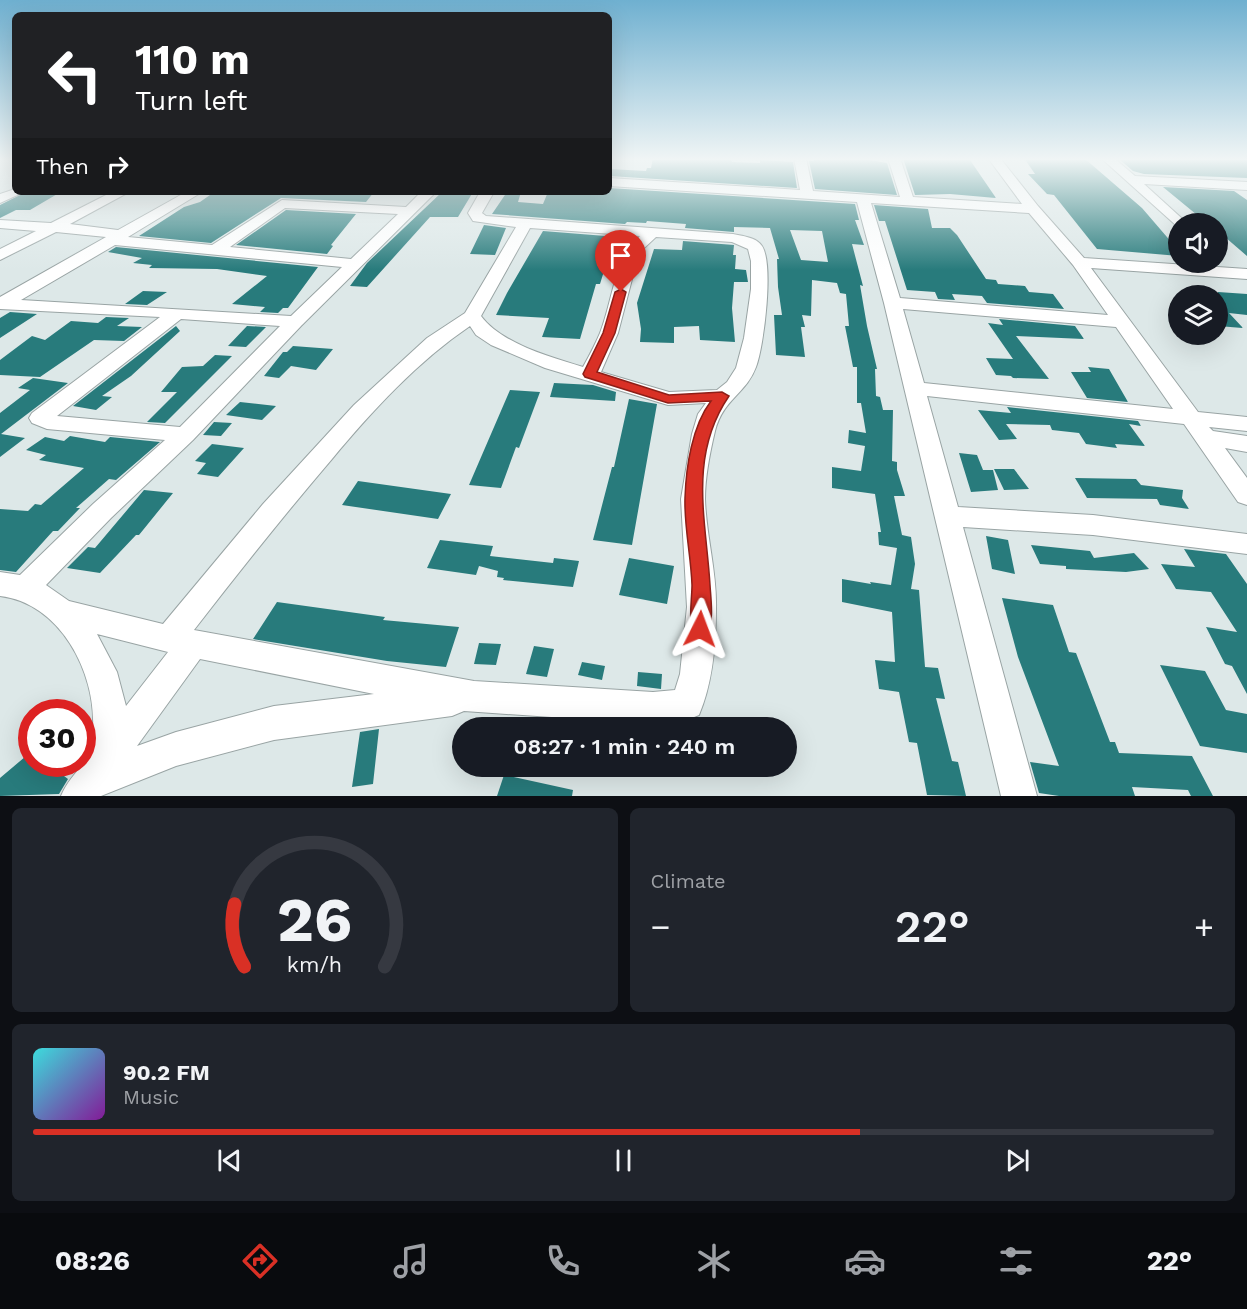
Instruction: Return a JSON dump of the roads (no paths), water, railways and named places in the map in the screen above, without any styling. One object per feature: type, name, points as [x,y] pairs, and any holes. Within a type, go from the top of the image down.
[{"type":"street","points":[[0,255],[116,195]]},
{"type":"street","points":[[1,304],[190,195]]},
{"type":"street","points":[[426,195],[295,322],[185,435],[102,511],[13,586],[61,612],[181,641],[358,678],[474,697],[653,708],[687,704],[696,674],[702,607],[693,499],[695,478],[709,414],[722,396],[734,386],[746,368],[753,338],[759,289],[759,261],[755,248],[748,242],[733,238],[478,218],[475,213],[485,195]]},
{"type":"street","points":[[810,195],[1033,209]]},
{"type":"street","points":[[906,195],[908,201]]},
{"type":"street","points":[[1022,195],[1079,262],[1247,496]]},
{"type":"street","points":[[1148,195],[1168,213]]},
{"type":"street","points":[[863,198],[893,303],[1019,796]]},
{"type":"street","points":[[214,251],[282,204],[410,211]]},
{"type":"street","points":[[92,779],[181,641],[272,511],[362,410],[434,342],[472,316],[526,222]]},
{"type":"street","points":[[0,224],[53,226],[214,251],[355,264]]},
{"type":"street","points":[[590,374],[609,333],[629,260],[636,248],[653,231]]},
{"type":"street","points":[[1079,262],[1242,274]]},
{"type":"street","points":[[1228,264],[1242,274]]},
{"type":"street","points":[[893,303],[1122,322]]},
{"type":"street","points":[[1,304],[295,322]]},
{"type":"street","points":[[177,313],[39,418],[47,422],[185,435]]},
{"type":"street","points":[[472,316],[483,331],[512,348],[552,364],[668,399],[722,396]]},
{"type":"street","points":[[914,388],[1247,424]]},
{"type":"street","points":[[1206,438],[1247,444]]},
{"type":"street","points":[[946,516],[1094,525],[1247,544]]},
{"type":"street","points":[[61,612],[80,636],[102,679],[110,705],[111,735],[92,779]]},
{"type":"street","points":[[92,779],[176,749],[274,723],[474,697]]}]
